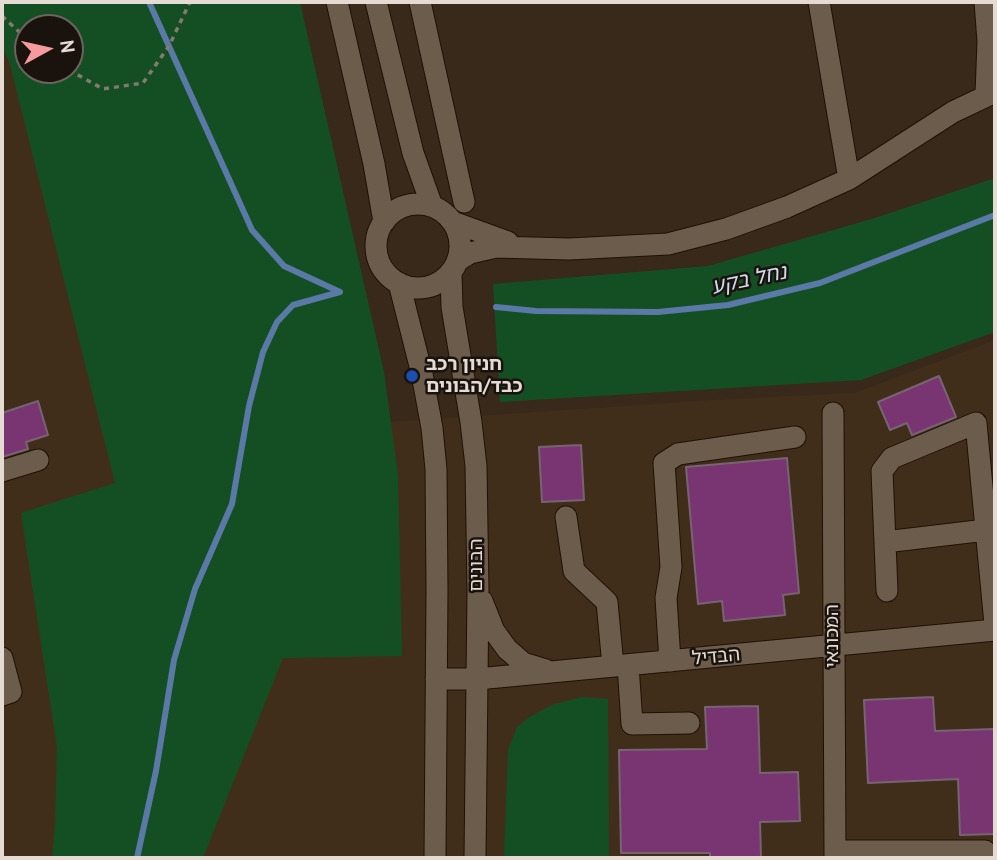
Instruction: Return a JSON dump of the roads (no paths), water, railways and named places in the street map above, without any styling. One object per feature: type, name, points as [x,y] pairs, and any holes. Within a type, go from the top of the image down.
[{"type":"street","points":[[337,2],[374,164],[384,222]]},
{"type":"street","points":[[376,2],[413,153],[432,206]]},
{"type":"street","points":[[420,2],[464,202]]},
{"type":"street","points":[[819,2],[849,179]]},
{"type":"street","points":[[454,267],[460,248],[459,234],[444,212],[432,206],[405,206],[393,212],[384,222],[378,235],[380,263],[388,275],[412,288],[427,287],[440,282],[454,267],[484,248],[569,249],[668,244],[726,229],[788,208],[849,179],[953,113],[991,94],[989,13]]},
{"type":"street","points":[[453,222],[523,247]]},
{"type":"street","name":"הבונים","points":[[454,267],[452,307],[476,466],[478,590],[475,858]]},
{"type":"street","name":"הבונים","points":[[399,283],[422,374],[436,469],[435,858]]},
{"type":"street","name":"המכונאי","points":[[833,413],[835,855]]},
{"type":"street","points":[[887,591],[882,471],[892,458],[976,422],[995,624]]},
{"type":"street","points":[[670,661],[666,598],[671,567],[664,463],[678,454],[795,437]]},
{"type":"street","points":[[2,471],[38,460]]},
{"type":"street","points":[[566,517],[574,572],[607,602],[632,724],[689,723]]},
{"type":"street","points":[[885,542],[986,530]]},
{"type":"street","points":[[478,590],[494,631],[507,649],[523,663],[552,672]]},
{"type":"street","name":"הבדיל","points":[[436,679],[477,679],[995,630]]},
{"type":"street","points":[[2,658],[11,692],[2,695]]},
{"type":"street","points":[[835,855],[985,851]]},
{"type":"waterway","points":[[149,2],[252,230],[284,266],[340,292]]},
{"type":"waterway","name":"נחל בקע","points":[[496,307],[536,311],[658,312],[728,305],[820,283],[995,215]]},
{"type":"waterway","points":[[137,858],[156,771],[174,660],[195,589],[232,504],[249,406],[263,352],[277,322],[293,305],[340,292]]},
{"type":"place","name":"חניון רכב כבד/הבונים","points":[[412,376]]}]
